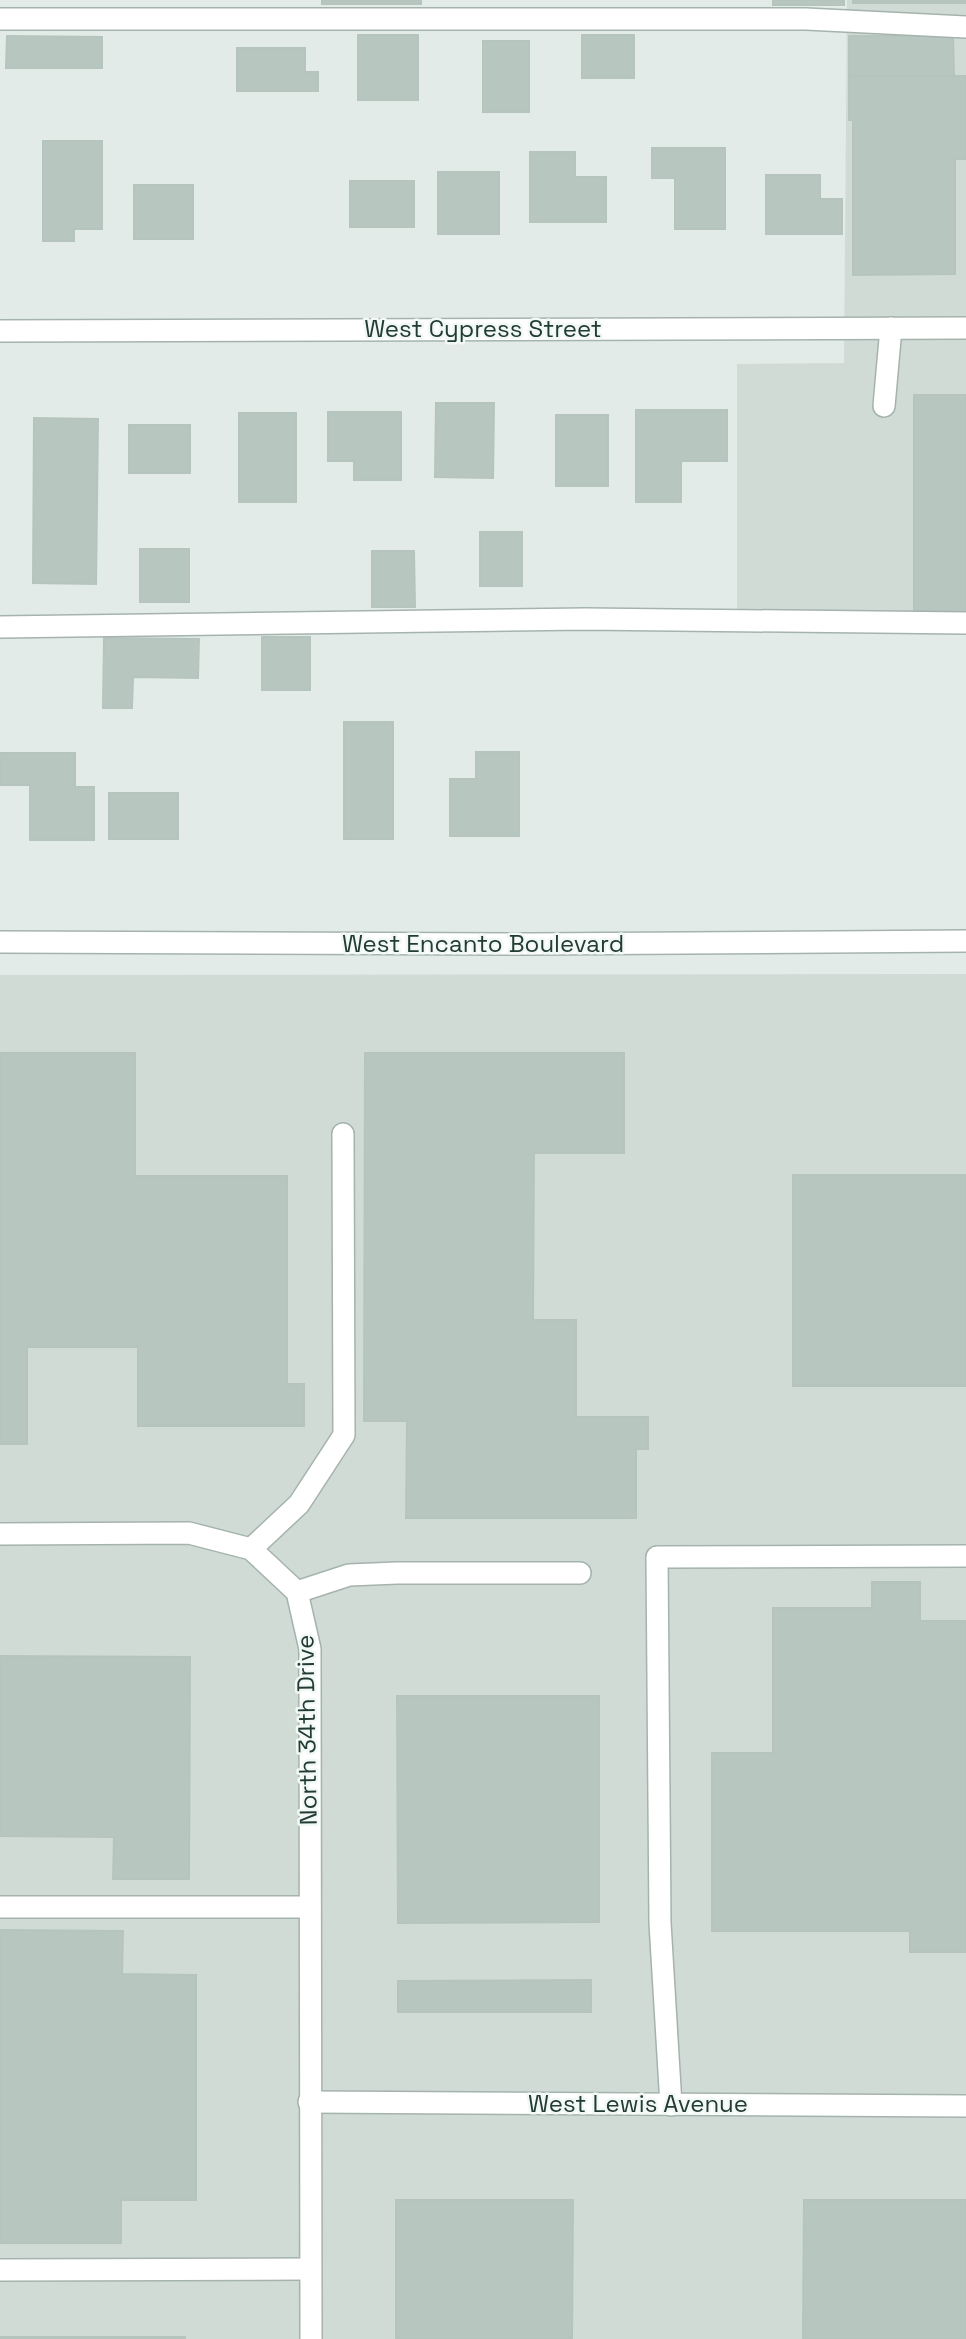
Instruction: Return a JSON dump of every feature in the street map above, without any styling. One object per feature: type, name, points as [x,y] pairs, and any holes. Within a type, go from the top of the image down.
[{"type":"street","points":[[0,19],[806,19],[966,27]]},
{"type":"street","points":[[884,406],[891,328]]},
{"type":"street","name":"West Cypress Street","points":[[0,331],[966,328]]},
{"type":"street","points":[[0,627],[571,619],[966,623]]},
{"type":"street","name":"West Encanto Boulevard","points":[[0,943],[966,942]]},
{"type":"street","points":[[251,1549],[299,1504],[344,1435],[343,1134]]},
{"type":"street","points":[[0,1534],[189,1533],[251,1549],[297,1592],[349,1575],[580,1573]]},
{"type":"street","points":[[671,2105],[660,1923],[657,1557],[966,1556]]},
{"type":"street","name":"North 34th Drive","points":[[297,1592],[310,1648],[311,2339]]},
{"type":"street","points":[[0,1908],[310,1907]]},
{"type":"street","name":"West Lewis Avenue","points":[[309,2102],[966,2106]]},
{"type":"street","points":[[0,2270],[310,2269]]},
{"type":"shaded area","points":[[847,0],[966,0],[966,612],[737,609],[737,364],[844,363]]},
{"type":"shaded area","points":[[966,974],[966,2339],[0,2339],[0,975]]},
{"type":"building","points":[[322,0],[421,0],[421,4],[322,4]]},
{"type":"building","points":[[773,0],[844,0],[844,5],[773,5]]},
{"type":"building","points":[[853,0],[966,0],[966,3],[853,3]]},
{"type":"building","points":[[358,35],[418,35],[418,100],[358,100]]},
{"type":"building","points":[[582,35],[634,35],[634,78],[582,78]]},
{"type":"building","points":[[7,36],[102,37],[102,68],[6,68]]},
{"type":"building","points":[[849,36],[953,36],[954,76],[849,76]]},
{"type":"building","points":[[483,41],[529,41],[529,112],[483,112]]},
{"type":"building","points":[[237,48],[305,48],[305,72],[318,72],[318,91],[237,91]]},
{"type":"building","points":[[849,76],[966,76],[966,159],[955,159],[955,274],[853,275],[853,120],[849,120]]},
{"type":"building","points":[[43,141],[102,141],[102,229],[74,229],[74,241],[43,241]]},
{"type":"building","points":[[652,148],[725,148],[725,229],[675,229],[675,178],[652,178]]},
{"type":"building","points":[[530,152],[575,152],[575,177],[606,177],[606,222],[530,222]]},
{"type":"building","points":[[438,172],[499,172],[499,234],[438,234]]},
{"type":"building","points":[[766,175],[820,175],[820,199],[842,199],[842,234],[766,234]]},
{"type":"building","points":[[350,181],[414,181],[414,227],[350,227]]},
{"type":"building","points":[[134,185],[193,185],[193,239],[134,239]]},
{"type":"building","points":[[914,395],[966,395],[966,611],[914,611]]},
{"type":"building","points":[[436,403],[494,403],[493,478],[435,477]]},
{"type":"building","points":[[636,410],[727,410],[727,461],[681,461],[681,502],[636,502]]},
{"type":"building","points":[[328,412],[401,412],[401,480],[354,480],[354,461],[328,461]]},
{"type":"building","points":[[239,413],[296,413],[296,502],[239,502]]},
{"type":"building","points":[[556,415],[608,415],[608,486],[556,486]]},
{"type":"building","points":[[34,418],[98,419],[96,584],[33,583]]},
{"type":"building","points":[[129,425],[190,425],[190,473],[129,473]]},
{"type":"building","points":[[480,532],[522,532],[522,586],[480,586]]},
{"type":"building","points":[[140,549],[189,549],[189,602],[140,602]]},
{"type":"building","points":[[372,551],[414,551],[415,607],[372,607]]},
{"type":"building","points":[[262,637],[310,637],[310,690],[262,690]]},
{"type":"building","points":[[104,638],[199,639],[198,678],[133,677],[132,708],[103,708]]},
{"type":"building","points":[[344,722],[393,722],[393,839],[344,839]]},
{"type":"building","points":[[476,752],[519,752],[519,836],[450,836],[450,779],[476,779]]},
{"type":"building","points":[[0,753],[75,753],[75,787],[94,787],[94,840],[30,840],[30,785],[0,785]]},
{"type":"building","points":[[109,793],[178,793],[178,839],[109,839]]},
{"type":"building","points":[[0,1053],[135,1053],[135,1176],[287,1176],[287,1384],[304,1384],[304,1426],[138,1426],[138,1347],[27,1347],[27,1444],[0,1444]]},
{"type":"building","points":[[365,1053],[624,1053],[624,1153],[534,1153],[533,1320],[576,1320],[576,1417],[648,1417],[648,1449],[636,1449],[636,1518],[406,1518],[407,1421],[364,1421]]},
{"type":"building","points":[[793,1175],[966,1175],[966,1386],[793,1386]]},
{"type":"building","points":[[872,1582],[920,1582],[920,1621],[966,1621],[966,1952],[910,1952],[910,1931],[712,1931],[712,1753],[773,1753],[773,1608],[872,1608]]},
{"type":"building","points":[[0,1656],[190,1657],[189,1879],[113,1879],[114,1837],[0,1836]]},
{"type":"building","points":[[397,1696],[599,1696],[599,1922],[398,1923]]},
{"type":"building","points":[[0,1930],[123,1931],[122,1974],[196,1975],[196,2200],[121,2200],[121,2243],[0,2243]]},
{"type":"building","points":[[591,1980],[591,2012],[398,2012],[398,1981]]},
{"type":"building","points":[[396,2200],[573,2200],[572,2339],[396,2339]]},
{"type":"building","points":[[804,2200],[966,2200],[966,2339],[803,2339]]},
{"type":"building","points":[[185,2337],[185,2339],[0,2339]]}]
